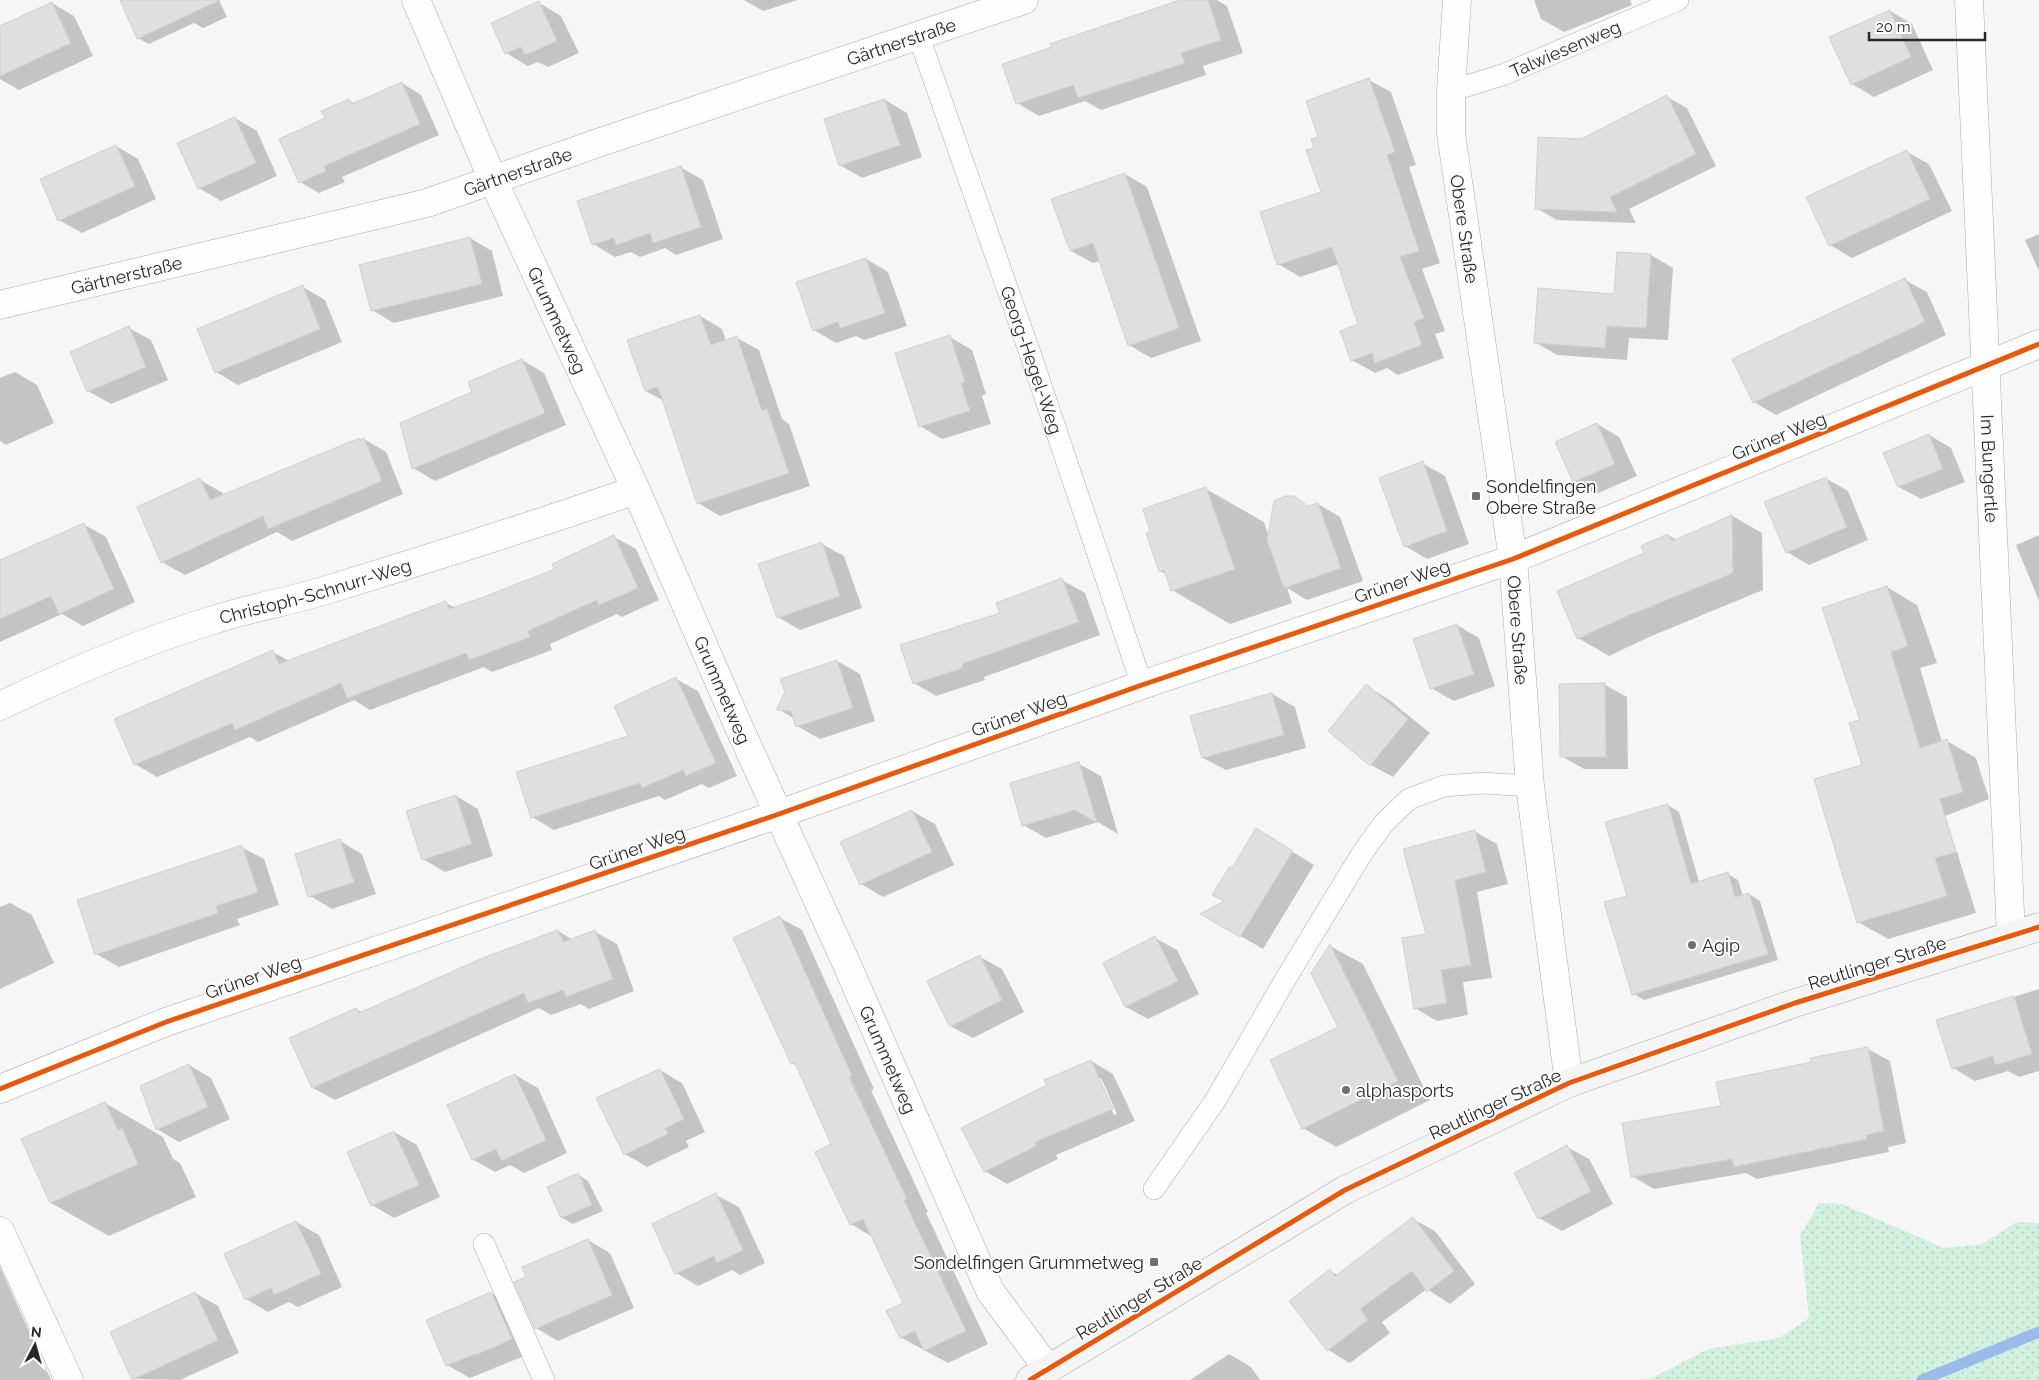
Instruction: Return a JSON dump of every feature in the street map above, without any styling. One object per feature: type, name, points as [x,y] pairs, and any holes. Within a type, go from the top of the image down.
[{"type":"main road","name":"Reutlinger Straße","points":[[1045,1376],[1345,1190],[1569,1083],[1795,1003],[2039,927]]},
{"type":"street","name":"Grummetweg","points":[[416,0],[493,180],[636,490],[990,1291],[1045,1376]]},
{"type":"street","name":"Gärtnerstraße","points":[[0,304],[427,203],[595,144],[919,37],[1024,0]]},
{"type":"street","name":"Obere Straße","points":[[1457,0],[1451,91],[1451,133],[1512,559],[1530,786],[1569,1083]]},
{"type":"street","name":"Im Bungertle","points":[[1969,0],[2011,935]]},
{"type":"street","name":"Grüner Weg","points":[[0,1089],[166,1022],[778,814],[1142,685],[1512,559],[2039,344]]},
{"type":"street","name":"Christoph-Schnurr-Weg","points":[[0,706],[35,689],[125,652],[214,620],[329,589],[512,533],[636,490]]},
{"type":"street","points":[[0,1231],[69,1380]]},
{"type":"lane","name":"Talwiesenweg","points":[[1451,91],[1505,74],[1678,0]]},
{"type":"lane","name":"Georg-Hegel-Weg","points":[[919,37],[1035,368],[1142,685]]},
{"type":"lane","points":[[1154,1189],[1214,1101],[1361,855],[1383,824],[1409,800],[1444,786],[1484,783],[1530,786]]},
{"type":"lane","points":[[484,1244],[544,1380]]},
{"type":"green space","points":[[1819,1203],[1842,1204],[1944,1248],[1982,1244],[2017,1222],[2039,1223],[2039,1380],[1637,1380],[1652,1378],[1708,1349],[1779,1338],[1809,1318],[1800,1235]]},
{"type":"building","points":[[120,0],[220,0],[137,39]]},
{"type":"building","points":[[1180,0],[1208,0],[1221,40],[1181,53],[1185,63],[1078,98],[1073,85],[1016,104],[1002,64],[1052,47],[1050,44]]},
{"type":"building","points":[[539,1],[557,41],[525,55],[521,47],[505,54],[491,23]]},
{"type":"building","points":[[52,2],[71,43],[0,76],[0,26]]},
{"type":"building","points":[[1890,10],[1911,57],[1851,85],[1829,37]]},
{"type":"building","points":[[1369,78],[1395,152],[1387,155],[1419,251],[1400,257],[1424,318],[1414,322],[1422,345],[1375,363],[1372,353],[1351,361],[1340,331],[1358,324],[1332,247],[1277,265],[1260,212],[1321,192],[1306,150],[1314,148],[1311,139],[1318,137],[1306,101]]},
{"type":"building","points":[[402,82],[420,124],[324,166],[326,171],[299,183],[279,139],[325,118],[321,111],[349,99],[352,104]]},
{"type":"building","points":[[1667,95],[1696,154],[1610,197],[1617,212],[1535,209],[1538,137],[1581,139]]},
{"type":"building","points":[[885,99],[900,145],[839,166],[824,119]]},
{"type":"building","points":[[235,117],[256,163],[198,189],[177,143]]},
{"type":"building","points":[[116,145],[135,186],[58,221],[40,179]]},
{"type":"building","points":[[1907,150],[1930,199],[1829,246],[1806,197]]},
{"type":"building","points":[[681,166],[701,227],[653,243],[650,233],[616,245],[614,238],[592,245],[577,201]]},
{"type":"building","points":[[1125,173],[1179,328],[1128,346],[1093,243],[1070,251],[1051,199]]},
{"type":"building","points":[[470,237],[482,284],[371,311],[359,265]]},
{"type":"building","points":[[1617,252],[1651,254],[1646,328],[1607,326],[1605,348],[1534,343],[1538,288],[1614,294]]},
{"type":"building","points":[[866,258],[885,313],[840,328],[838,322],[813,331],[796,282]]},
{"type":"building","points":[[1905,278],[1925,322],[1753,403],[1732,359]]},
{"type":"building","points":[[303,285],[320,329],[215,373],[197,329]]},
{"type":"building","points":[[700,315],[711,345],[737,336],[762,411],[767,409],[789,473],[697,504],[658,387],[645,391],[627,340]]},
{"type":"building","points":[[129,326],[146,367],[87,392],[70,352]]},
{"type":"building","points":[[950,335],[965,382],[961,383],[970,411],[919,427],[895,353]]},
{"type":"building","points":[[522,359],[545,413],[412,469],[400,423],[472,392],[468,382]]},
{"type":"building","points":[[1597,423],[1615,464],[1573,482],[1555,442]]},
{"type":"building","points":[[1929,434],[1943,469],[1898,487],[1883,453]]},
{"type":"building","points":[[359,438],[360,440],[364,438],[382,481],[268,529],[263,516],[161,563],[137,507],[200,478],[210,500]]},
{"type":"building","points":[[1423,461],[1447,531],[1404,547],[1379,478]]},
{"type":"building","points":[[1826,477],[1847,527],[1786,553],[1764,502]]},
{"type":"building","points":[[1206,487],[1235,569],[1171,591],[1164,570],[1159,572],[1146,533],[1150,531],[1143,509]]},
{"type":"building","points":[[1285,496],[1294,496],[1308,506],[1318,503],[1341,568],[1284,588],[1267,540],[1274,501]]},
{"type":"building","points":[[1732,515],[1733,573],[1618,620],[1577,639],[1557,591],[1644,553],[1641,546],[1668,534],[1672,541]]},
{"type":"building","points":[[84,523],[114,589],[59,614],[51,596],[0,619],[0,560]]},
{"type":"building","points":[[614,535],[638,588],[599,605],[597,600],[528,631],[530,637],[469,660],[466,653],[347,698],[341,683],[235,730],[232,723],[134,765],[114,719],[273,650],[279,664],[446,601],[449,609],[481,598],[555,569],[552,564]]},
{"type":"building","points":[[822,542],[840,596],[777,618],[758,564]]},
{"type":"building","points":[[1062,578],[1079,622],[962,664],[963,668],[913,684],[900,645],[1000,613],[996,603]]},
{"type":"building","points":[[1887,586],[1908,646],[1891,652],[1920,748],[1947,739],[1963,792],[1940,799],[1956,852],[1935,858],[1947,896],[1857,923],[1814,779],[1862,765],[1849,723],[1860,720],[1822,608]]},
{"type":"building","points":[[1457,624],[1474,674],[1430,689],[1413,639]]},
{"type":"building","points":[[837,660],[853,708],[796,727],[791,711],[776,710],[785,692],[780,679]]},
{"type":"building","points":[[676,677],[716,763],[686,776],[683,770],[642,788],[640,783],[531,818],[516,772],[628,736],[614,706]]},
{"type":"building","points":[[1605,683],[1606,757],[1560,757],[1559,684]]},
{"type":"building","points":[[1366,684],[1408,719],[1370,766],[1328,731]]},
{"type":"building","points":[[1272,693],[1284,735],[1202,758],[1190,716]]},
{"type":"building","points":[[1079,762],[1097,823],[1075,810],[1022,826],[1010,783]]},
{"type":"building","points":[[456,795],[472,844],[422,860],[406,811]]},
{"type":"building","points":[[1668,804],[1691,884],[1728,872],[1735,897],[1749,893],[1768,954],[1632,995],[1604,902],[1627,896],[1605,822]]},
{"type":"building","points":[[912,810],[932,852],[860,885],[840,842]]},
{"type":"building","points":[[1256,828],[1293,851],[1240,937],[1200,914],[1224,901],[1212,895],[1230,866],[1232,868]]},
{"type":"building","points":[[1475,830],[1486,872],[1455,880],[1471,965],[1441,970],[1447,1003],[1414,1009],[1402,938],[1426,934],[1403,849]]},
{"type":"building","points":[[340,839],[354,882],[308,897],[295,854]]},
{"type":"building","points":[[242,845],[258,892],[216,906],[218,913],[95,955],[77,900]]},
{"type":"building","points":[[780,916],[852,1076],[849,1077],[907,1199],[904,1200],[966,1331],[924,1351],[915,1331],[900,1338],[886,1311],[903,1303],[863,1219],[850,1225],[815,1152],[831,1144],[795,1063],[791,1064],[733,938]]},
{"type":"building","points":[[558,930],[563,942],[595,930],[613,979],[566,997],[563,990],[528,1003],[524,993],[312,1088],[289,1038],[356,1008],[359,1013],[485,957]]},
{"type":"building","points":[[1155,936],[1178,981],[1125,1007],[1103,963]]},
{"type":"building","points":[[1330,944],[1398,1081],[1302,1129],[1270,1060],[1338,1027],[1311,973]]},
{"type":"building","points":[[980,955],[1002,1000],[950,1027],[927,981]]},
{"type":"building","points":[[2014,996],[2032,1054],[1995,1065],[1993,1056],[1952,1069],[1936,1020]]},
{"type":"building","points":[[1868,1047],[1884,1131],[1866,1135],[1867,1139],[1734,1167],[1732,1159],[1631,1177],[1622,1123],[1721,1106],[1716,1082],[1811,1062],[1810,1058]]},
{"type":"building","points":[[1091,1060],[1113,1109],[1035,1142],[1036,1146],[984,1172],[961,1128],[1047,1085],[1044,1080]]},
{"type":"building","points":[[189,1064],[208,1107],[156,1130],[140,1086]]},
{"type":"building","points":[[660,1069],[684,1119],[665,1128],[668,1134],[624,1155],[596,1098]]},
{"type":"building","points":[[515,1074],[546,1140],[501,1161],[496,1149],[472,1160],[447,1105]]},
{"type":"building","points":[[105,1102],[118,1130],[122,1128],[138,1164],[50,1203],[21,1139]]},
{"type":"building","points":[[394,1131],[419,1185],[371,1206],[347,1152]]},
{"type":"building","points":[[1567,1145],[1591,1191],[1538,1219],[1514,1173]]},
{"type":"building","points":[[578,1173],[592,1205],[561,1218],[547,1187]]},
{"type":"building","points":[[716,1193],[743,1250],[717,1263],[714,1256],[675,1274],[652,1224]]},
{"type":"building","points":[[1413,1217],[1454,1271],[1427,1292],[1412,1271],[1360,1309],[1368,1320],[1327,1351],[1289,1301],[1330,1269],[1335,1276]]},
{"type":"building","points":[[296,1221],[321,1274],[274,1295],[271,1288],[245,1300],[224,1254]]},
{"type":"building","points":[[588,1239],[612,1295],[535,1329],[514,1282],[526,1277],[522,1267]]},
{"type":"building","points":[[195,1292],[218,1340],[132,1380],[110,1332]]},
{"type":"building","points":[[491,1292],[512,1339],[446,1366],[426,1320]]},
{"type":"waterway","points":[[1922,1380],[2039,1332]]},
{"type":"cycle path","points":[[0,1089],[166,1022],[779,814],[1142,685],[1513,559],[2039,344]]},
{"type":"cycle path","points":[[1030,1380],[1345,1190],[1569,1083],[1795,1003],[2039,927]]},
{"type":"place","name":"Sondelfingen Obere Straße","points":[[1476,496]]},
{"type":"place","name":"Agip","points":[[1692,945]]},
{"type":"place","name":"alphasports","points":[[1346,1090]]},
{"type":"place","name":"Sondelfingen Grummetweg","points":[[1154,1262]]}]
